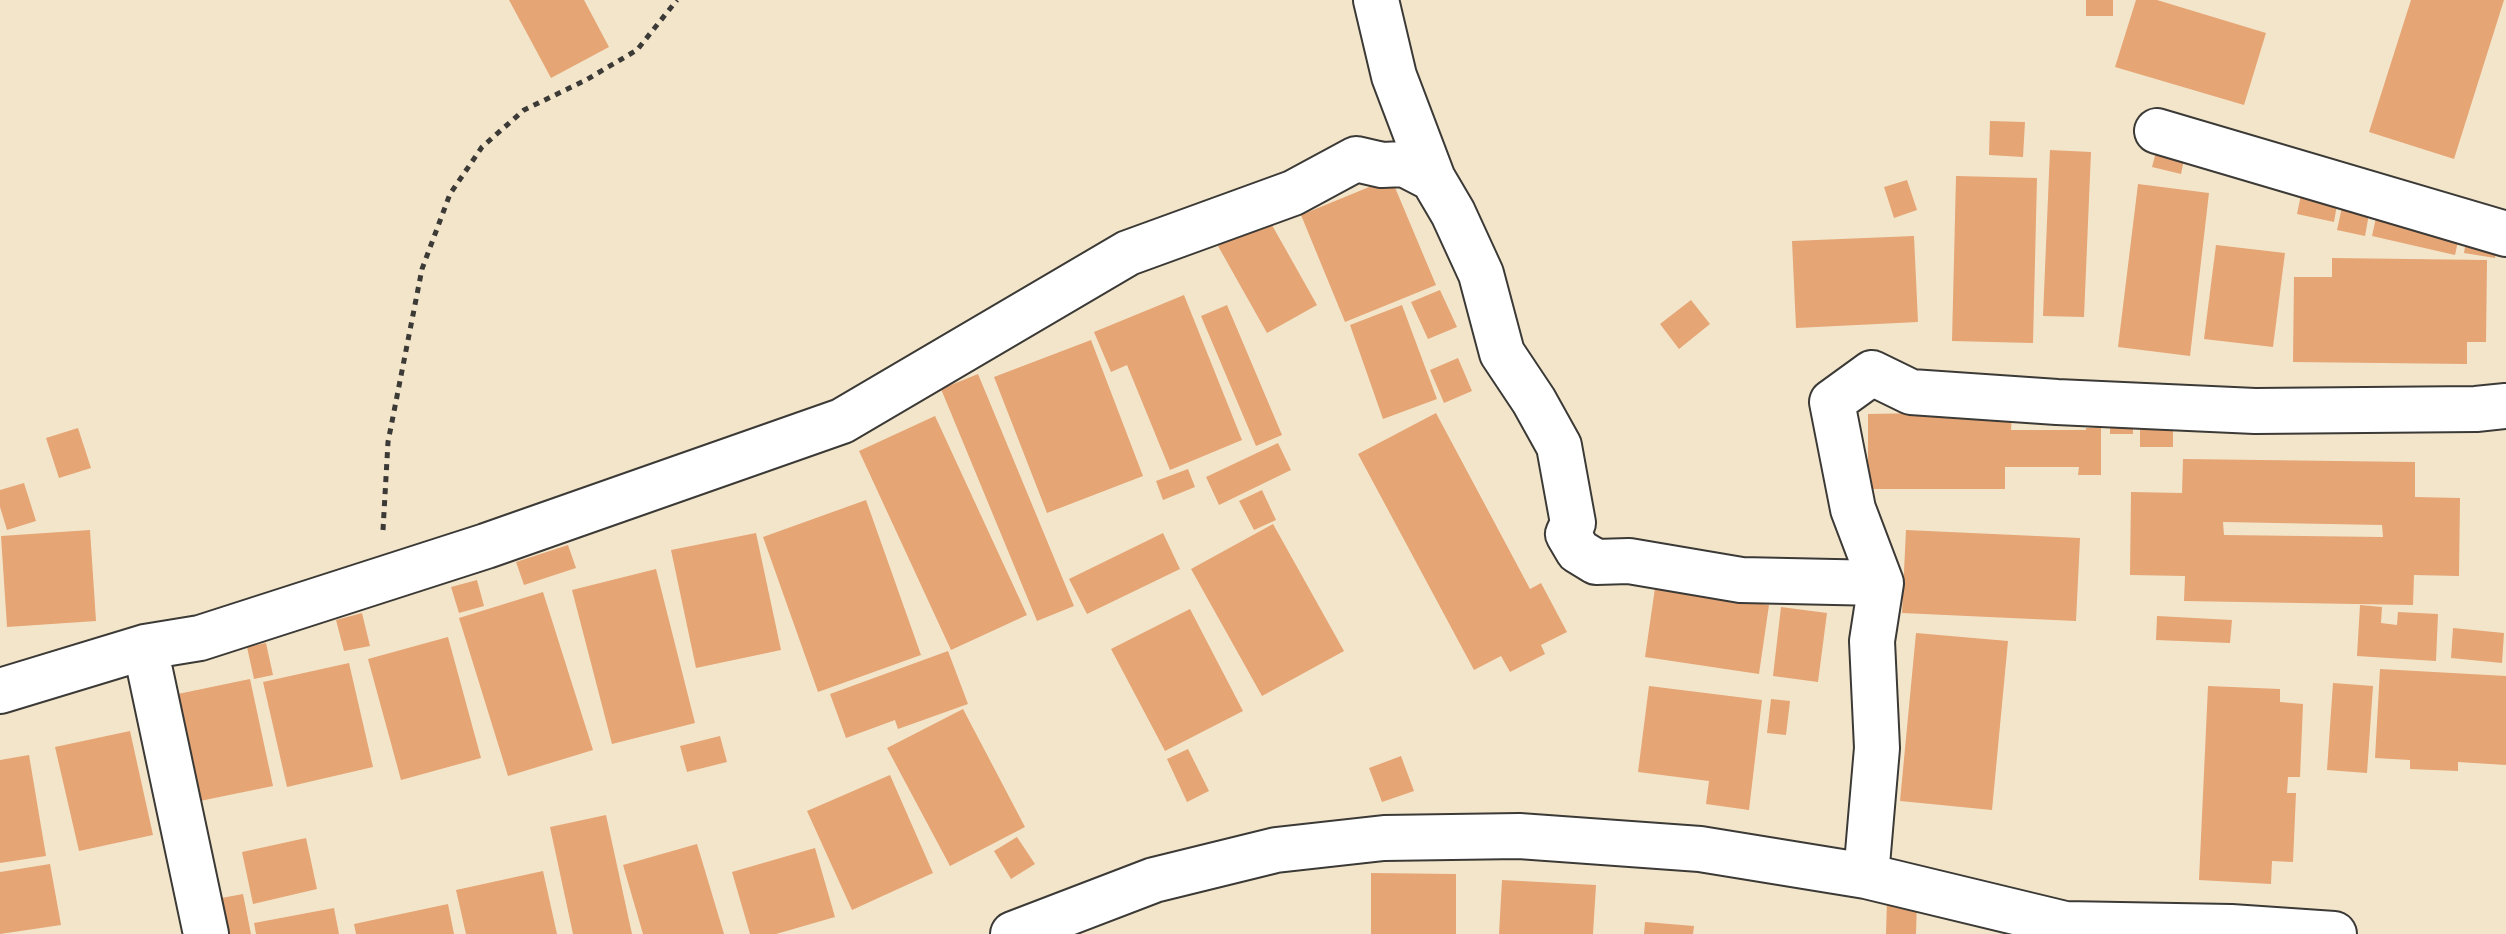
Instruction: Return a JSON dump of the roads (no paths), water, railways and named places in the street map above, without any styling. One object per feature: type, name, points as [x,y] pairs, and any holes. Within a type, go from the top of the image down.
[{"type":"street","points":[[1376,0],[1394,76],[1433,179],[1453,213],[1481,274],[1502,353],[1559,446],[1573,523],[1568,534],[1578,551],[1596,562],[1629,561],[1741,580],[1881,583]]},
{"type":"street","points":[[2157,131],[2506,234]]},
{"type":"street","points":[[0,691],[145,647],[200,638],[486,546],[842,421],[1128,253],[1293,193],[1356,159],[1382,165],[1404,164],[1433,179]]},
{"type":"street","points":[[1866,876],[1877,748],[1872,641],[1881,583],[1853,509],[1832,402],[1872,373],[1911,392],[2057,402],[2255,411],[2476,409],[2506,406]]},
{"type":"street","points":[[145,647],[206,934]]},
{"type":"street","points":[[1013,934],[1154,880],[1276,850],[1384,838],[1519,836],[1700,849],[1866,876],[2065,924],[2231,927],[2334,934]]}]
